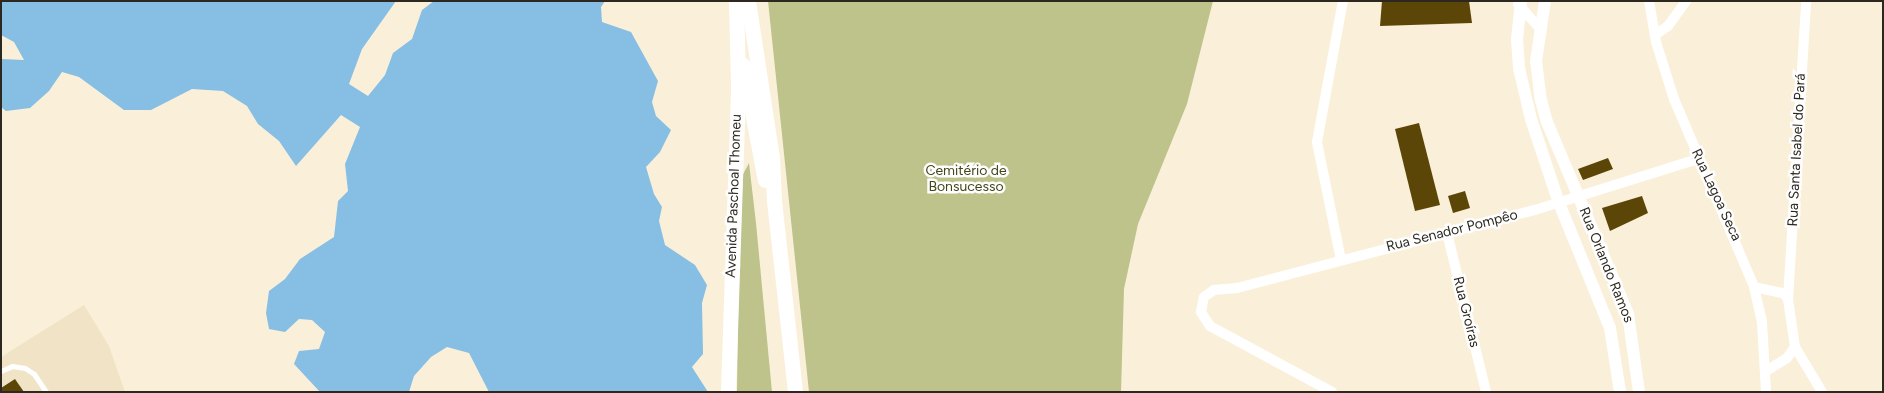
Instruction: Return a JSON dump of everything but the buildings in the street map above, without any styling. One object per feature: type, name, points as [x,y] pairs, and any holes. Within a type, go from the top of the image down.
[{"type":"main road","name":"Avenida Paschoal Thomeu","points":[[728,392],[737,39],[736,1]]},
{"type":"main road","name":"Avenida Paschoal Thomeu","points":[[748,1],[772,157],[774,201]]},
{"type":"main road","points":[[737,39],[766,182],[774,201],[795,392]]},
{"type":"street","points":[[1342,260],[1317,142],[1343,1]]},
{"type":"street","name":"Rua Orlando Ramos","points":[[1545,1],[1539,28],[1536,61],[1540,100],[1547,122],[1628,314],[1639,392]]},
{"type":"street","name":"Rua Lagoa Seca","points":[[1649,1],[1655,35],[1674,99],[1698,159],[1742,251],[1754,287],[1762,322],[1766,392]]},
{"type":"street","points":[[1655,35],[1668,26],[1686,1]]},
{"type":"street","name":"Rua Santa Isabel do Pará","points":[[1795,347],[1788,299],[1806,1]]},
{"type":"street","points":[[1519,3],[1539,28]]},
{"type":"street","name":"Rua Orlando Ramos","points":[[1519,3],[1517,38],[1519,68],[1531,119],[1559,203],[1610,328],[1620,392]]},
{"type":"street","name":"Rua Senador Pompêo","points":[[1332,392],[1210,326],[1201,312],[1204,297],[1214,290],[1236,288],[1559,203],[1698,159]]},
{"type":"street","name":"Rua Groíras","points":[[1446,233],[1486,392]]},
{"type":"street","points":[[1754,287],[1782,293],[1788,299]]},
{"type":"street","points":[[1766,371],[1788,358],[1795,347],[1822,392]]},
{"type":"lane","points":[[1,371],[12,366],[25,368],[34,374],[46,392]]},
{"type":"shaded area","points":[[84,305],[109,346],[125,392],[1,392],[1,357]]},
{"type":"green space","name":"Cemitério de Bonsucesso","points":[[768,1],[1213,1],[1187,104],[1138,224],[1124,289],[1121,392],[809,392]]},
{"type":"green space","points":[[749,163],[772,392],[737,392],[740,180]]},
{"type":"water","points":[[1,1],[396,1],[362,49],[349,84],[368,96],[385,75],[393,53],[412,39],[422,10],[434,1],[605,1],[601,7],[602,22],[631,32],[658,81],[652,102],[656,116],[671,130],[660,152],[646,167],[654,194],[662,207],[659,221],[665,245],[695,265],[707,285],[702,303],[703,354],[692,367],[708,392],[489,392],[469,353],[447,347],[431,357],[414,376],[409,392],[320,392],[294,364],[299,351],[319,349],[325,332],[312,320],[299,319],[285,332],[269,329],[266,313],[269,291],[285,279],[300,259],[334,237],[338,201],[348,191],[345,164],[360,127],[341,115],[296,166],[279,141],[258,124],[247,106],[223,91],[192,89],[151,110],[124,110],[79,77],[62,72],[49,91],[30,108],[6,111],[1,107],[1,59],[24,60],[14,42],[1,35]]}]
